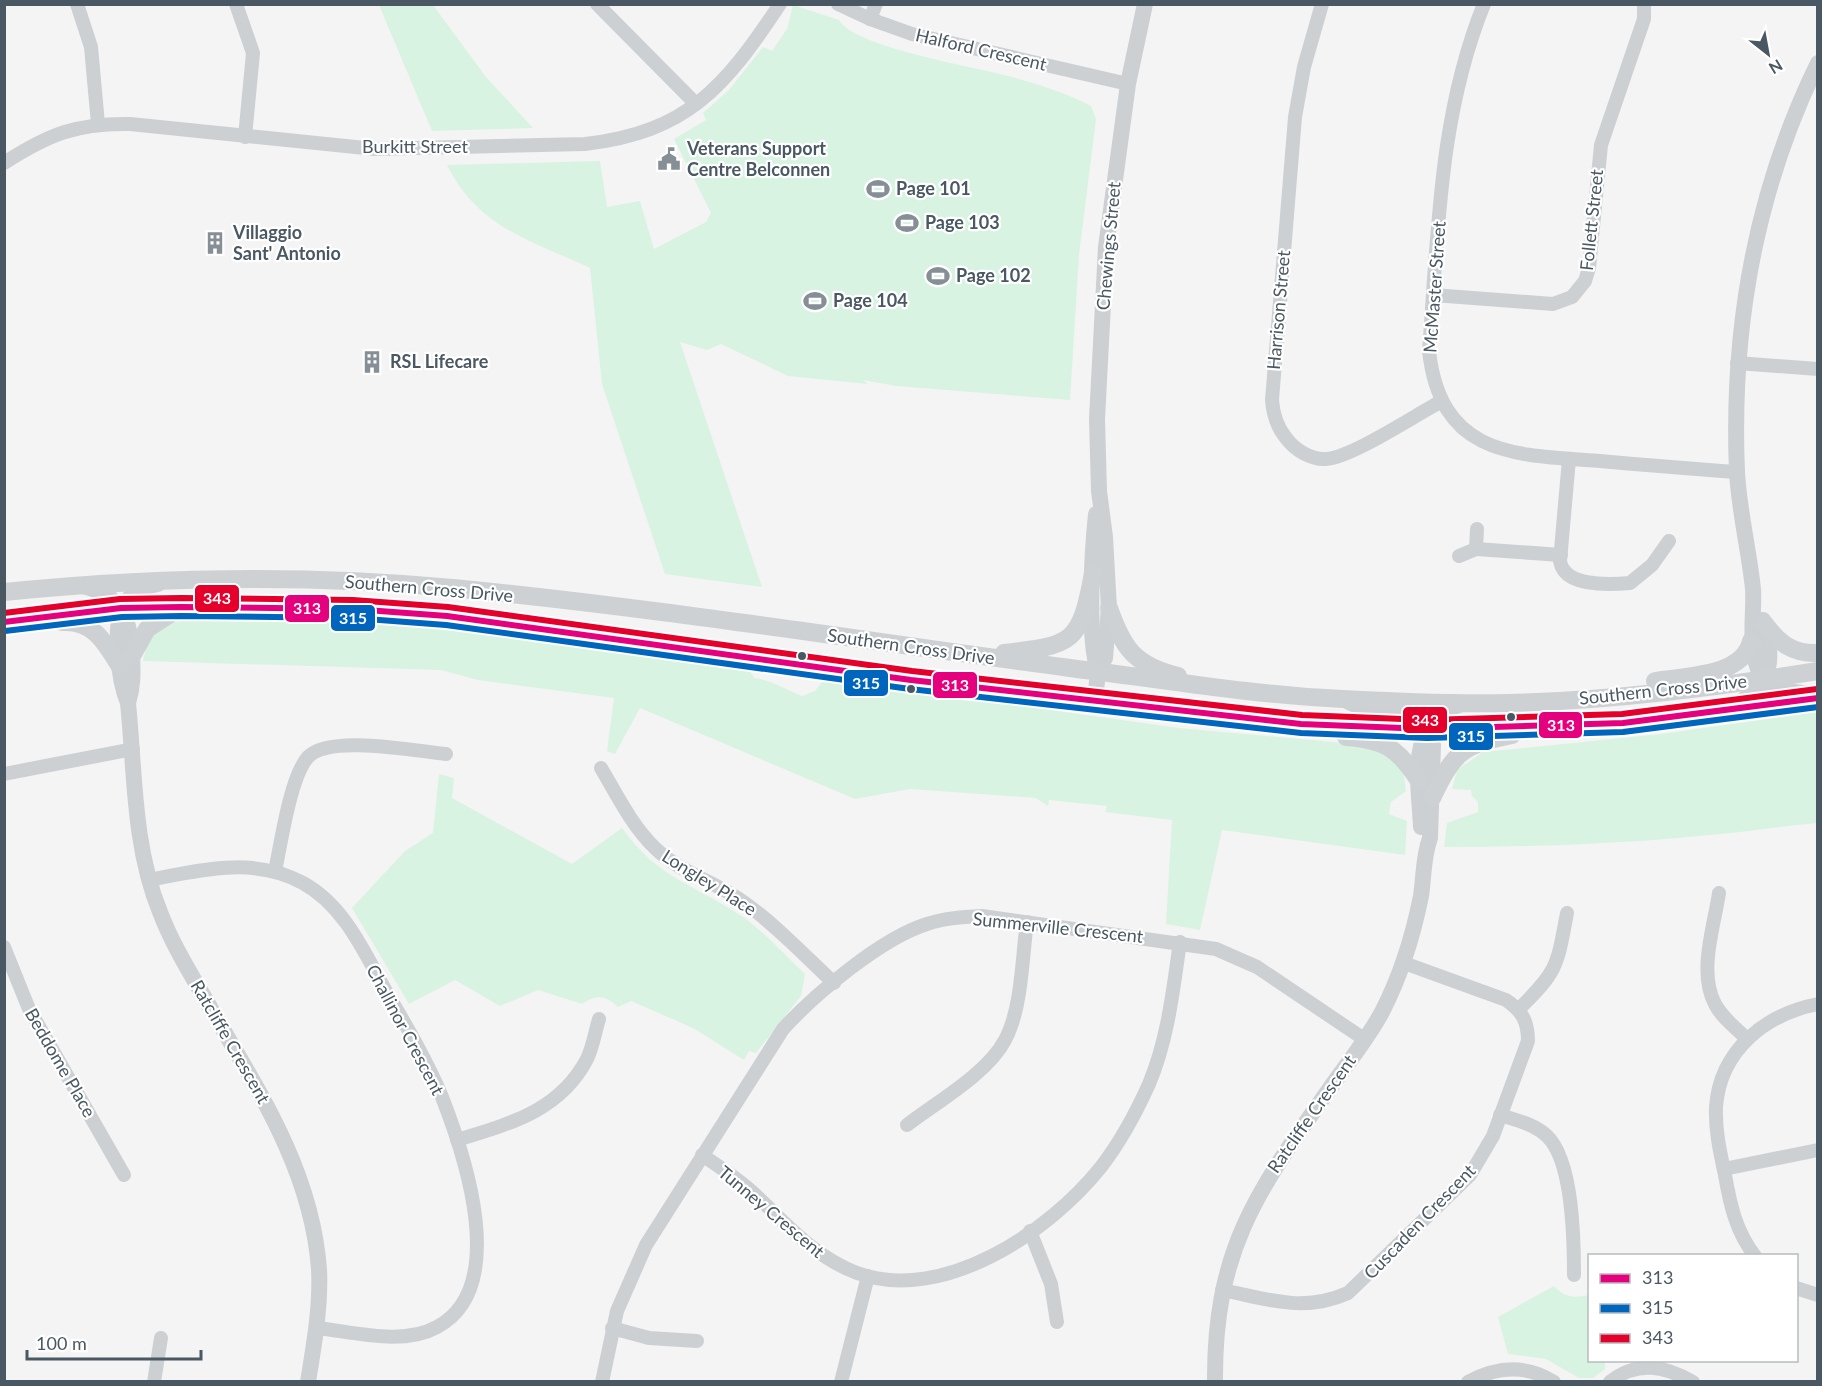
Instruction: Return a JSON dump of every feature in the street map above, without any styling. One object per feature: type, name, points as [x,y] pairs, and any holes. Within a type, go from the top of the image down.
[{"type":"main road","points":[[972,656],[1061,644],[1075,634],[1085,614],[1093,573]]},
{"type":"main road","name":"Southern Cross Drive","points":[[4,592],[76,585],[178,580],[318,580],[450,588],[733,622],[1242,692],[1344,699],[1508,703],[1623,695],[1818,671]]},
{"type":"main road","points":[[4,623],[31,625],[69,622],[86,626],[99,633],[126,660],[147,629],[181,607]]},
{"type":"main road","name":"Southern Cross Drive","points":[[4,623],[121,608],[181,607],[353,609],[447,616],[756,660],[1095,702],[1301,724],[1427,729],[1588,725],[1729,711],[1818,696]]},
{"type":"main road","points":[[1109,608],[1121,640],[1145,663],[1167,673],[1242,692]]},
{"type":"main road","points":[[1764,623],[1777,640],[1789,649],[1804,654],[1818,653]]},
{"type":"main road","points":[[1623,695],[1644,683],[1732,665],[1746,656],[1752,641]]},
{"type":"main road","points":[[1301,724],[1310,735],[1368,739],[1388,746],[1408,764],[1425,801]]},
{"type":"main road","points":[[1425,801],[1452,759],[1466,748],[1491,739],[1588,725]]},
{"type":"street","points":[[77,4],[91,47],[98,124]]},
{"type":"street","points":[[237,4],[253,53],[245,137]]},
{"type":"street","points":[[597,4],[696,104]]},
{"type":"street","name":"Burkitt Street","points":[[4,163],[59,132],[98,124],[130,124],[375,149],[585,144],[611,141],[645,133],[675,119],[721,84],[742,60],[780,4]]},
{"type":"street","name":"Halford Crescent","points":[[838,4],[870,20],[912,34],[1128,84]]},
{"type":"street","points":[[870,20],[876,4]]},
{"type":"street","name":"Chewings Street","points":[[1095,702],[1098,671],[1105,658],[1109,608],[1105,537],[1099,490],[1098,378],[1106,247],[1128,84],[1144,4]]},
{"type":"street","name":"Harrison Street","points":[[1322,4],[1304,67],[1295,117],[1272,400],[1274,415],[1291,444],[1303,453],[1325,459],[1345,454],[1442,401]]},
{"type":"street","name":"McMaster Street","points":[[1484,4],[1459,77],[1449,122],[1430,351],[1432,371],[1442,401],[1455,419],[1471,434],[1498,450],[1518,455],[1737,472]]},
{"type":"street","name":"Follett Street","points":[[1433,295],[1553,304],[1566,301],[1581,288],[1589,268],[1601,145],[1644,19],[1644,4]]},
{"type":"street","points":[[1818,63],[1785,137],[1768,191],[1745,293],[1737,363],[1737,472],[1753,591],[1752,641],[1764,679],[1778,689],[1818,696]]},
{"type":"street","points":[[1737,363],[1818,369]]},
{"type":"street","points":[[1569,459],[1561,555],[1562,569],[1572,579],[1630,583],[1652,565],[1669,541]]},
{"type":"street","name":"Chewings Street","points":[[1098,671],[1093,657],[1093,539],[1099,490]]},
{"type":"street","points":[[1476,549],[1477,530]]},
{"type":"street","points":[[1459,556],[1476,549],[1561,555]]},
{"type":"street","points":[[76,585],[109,596],[121,608],[132,594],[146,586],[178,580]]},
{"type":"street","points":[[1729,711],[1758,691],[1770,662],[1764,623],[1753,591]]},
{"type":"street","name":"Ratcliffe Crescent","points":[[121,608],[116,626],[126,660],[122,689],[128,703],[137,824],[149,880],[174,944],[270,1111],[290,1152],[304,1191],[314,1230],[319,1269],[317,1328],[308,1382]]},
{"type":"street","points":[[1344,699],[1365,709],[1413,711],[1427,729]]},
{"type":"street","name":"Ratcliffe Crescent","points":[[1215,1382],[1215,1348],[1222,1290],[1237,1241],[1257,1195],[1364,1039],[1381,1012],[1404,963],[1415,926],[1425,852],[1425,801],[1419,745],[1436,716],[1448,708],[1469,702]]},
{"type":"street","points":[[275,871],[292,794],[307,758],[320,747],[358,746],[446,754]]},
{"type":"street","points":[[4,774],[132,749]]},
{"type":"street","name":"Longley Place","points":[[601,768],[634,823],[656,849],[673,863],[744,902],[776,928],[834,983]]},
{"type":"street","name":"Challinor Crescent","points":[[149,880],[239,866],[275,871],[304,884],[322,897],[352,932],[422,1055],[442,1097],[457,1140],[473,1208],[478,1253],[473,1284],[459,1309],[438,1327],[410,1336],[317,1328]]},
{"type":"street","points":[[1719,892],[1708,967],[1709,991],[1716,1006],[1747,1039]]},
{"type":"street","points":[[1404,963],[1506,1000],[1519,1009],[1552,974],[1559,960],[1567,913]]},
{"type":"street","name":"Summerville Crescent","points":[[602,1382],[612,1328],[630,1277],[646,1245],[783,1029],[802,1008],[903,934],[928,923],[982,916],[1180,942],[1216,949],[1257,967],[1364,1039]]},
{"type":"street","points":[[907,1125],[982,1068],[995,1056],[1006,1040],[1015,1011],[1027,922]]},
{"type":"street","name":"Tunney Crescent","points":[[702,1155],[750,1190],[815,1251],[835,1264],[868,1276],[897,1280],[939,1277],[978,1264],[1030,1231],[1074,1196],[1101,1167],[1133,1118],[1150,1082],[1163,1043],[1180,942]]},
{"type":"street","name":"Beddome Place","points":[[4,947],[29,1010],[124,1175]]},
{"type":"street","points":[[1754,1254],[1738,1228],[1716,1128],[1716,1105],[1724,1073],[1734,1054],[1764,1024],[1784,1013],[1818,1004]]},
{"type":"street","name":"Cuscaden Crescent","points":[[1222,1290],[1296,1305],[1328,1302],[1348,1293],[1470,1175],[1482,1157],[1528,1041],[1528,1026],[1519,1009]]},
{"type":"street","points":[[457,1140],[511,1124],[545,1107],[564,1090],[584,1063],[599,1019]]},
{"type":"street","points":[[1500,1115],[1535,1128],[1546,1135],[1560,1158],[1575,1229],[1574,1275]]},
{"type":"street","points":[[1724,1169],[1818,1150]]},
{"type":"street","points":[[1030,1231],[1051,1284],[1057,1322]]},
{"type":"street","points":[[841,1382],[868,1276]]},
{"type":"street","points":[[1798,1288],[1818,1295]]},
{"type":"street","points":[[612,1328],[649,1338],[697,1341]]},
{"type":"street","points":[[154,1382],[161,1338]]},
{"type":"street","points":[[1610,1382],[1636,1368],[1653,1366],[1671,1370],[1693,1382]]},
{"type":"street","points":[[1468,1382],[1491,1372],[1519,1369],[1554,1382]]},
{"type":"green space","points":[[379,5],[433,5],[486,77],[533,128],[432,131]]},
{"type":"green space","points":[[793,5],[839,20],[849,30],[890,47],[1029,82],[1091,106],[1096,119],[1079,255],[1070,400],[896,386],[863,380],[868,384],[788,376],[721,344],[707,350],[680,342],[762,587],[665,574],[602,384],[590,268],[527,240],[491,218],[460,187],[447,165],[600,161],[607,207],[640,201],[654,249],[706,222],[711,213],[674,139],[706,120],[703,113],[729,90],[763,47],[772,51],[787,29]]},
{"type":"green space","points":[[184,620],[318,620],[464,630],[715,662],[715,667],[750,671],[754,678],[773,683],[802,696],[815,691],[823,681],[1179,728],[1376,746],[1403,769],[1406,791],[1391,802],[1389,814],[1407,821],[1405,855],[1222,830],[1200,930],[1166,924],[1172,820],[1105,812],[1107,806],[1049,800],[1048,806],[1036,798],[910,789],[855,799],[640,708],[615,754],[607,751],[614,698],[478,680],[441,670],[143,661],[151,637],[156,632],[167,625]]},
{"type":"green space","points":[[1817,712],[1817,823],[1643,841],[1543,846],[1444,847],[1447,823],[1478,812],[1478,802],[1472,796],[1471,790],[1452,789],[1457,770],[1483,752],[1662,734]]},
{"type":"green space","points":[[439,774],[454,778],[452,798],[572,864],[622,828],[635,845],[662,869],[740,915],[766,935],[805,974],[801,996],[756,1053],[749,1051],[744,1060],[693,1028],[631,1001],[618,1007],[605,998],[596,997],[582,1004],[538,990],[500,1006],[455,980],[409,1004],[352,908],[405,851],[433,833]]},
{"type":"green space","points":[[1554,1286],[1570,1296],[1588,1295],[1588,1362],[1605,1362],[1605,1369],[1593,1378],[1579,1378],[1546,1359],[1508,1354],[1498,1317]]},
{"type":"transit line","name":"343","points":[[4,613],[120,599],[181,598],[353,600],[448,607],[912,671],[1302,715],[1427,720],[1622,714],[1817,689]]},
{"type":"transit line","name":"313","points":[[4,622],[121,608],[181,607],[353,609],[447,616],[911,680],[1301,724],[1427,729],[1623,723],[1818,698]]},
{"type":"transit line","name":"315","points":[[5,631],[122,617],[181,616],[353,618],[446,625],[910,689],[1301,733],[1427,738],[1623,732],[1818,707]]},
{"type":"place","name":"Veterans Support Centre Belconnen","points":[[669,159]]},
{"type":"place","name":"Page 101","points":[[878,189]]},
{"type":"place","name":"Page 103","points":[[907,223]]},
{"type":"place","name":"Villaggio Sant' Antonio","points":[[215,243]]},
{"type":"place","name":"Page 102","points":[[938,276]]},
{"type":"place","name":"Page 104","points":[[815,301]]},
{"type":"place","name":"RSL Lifecare","points":[[372,362]]}]
